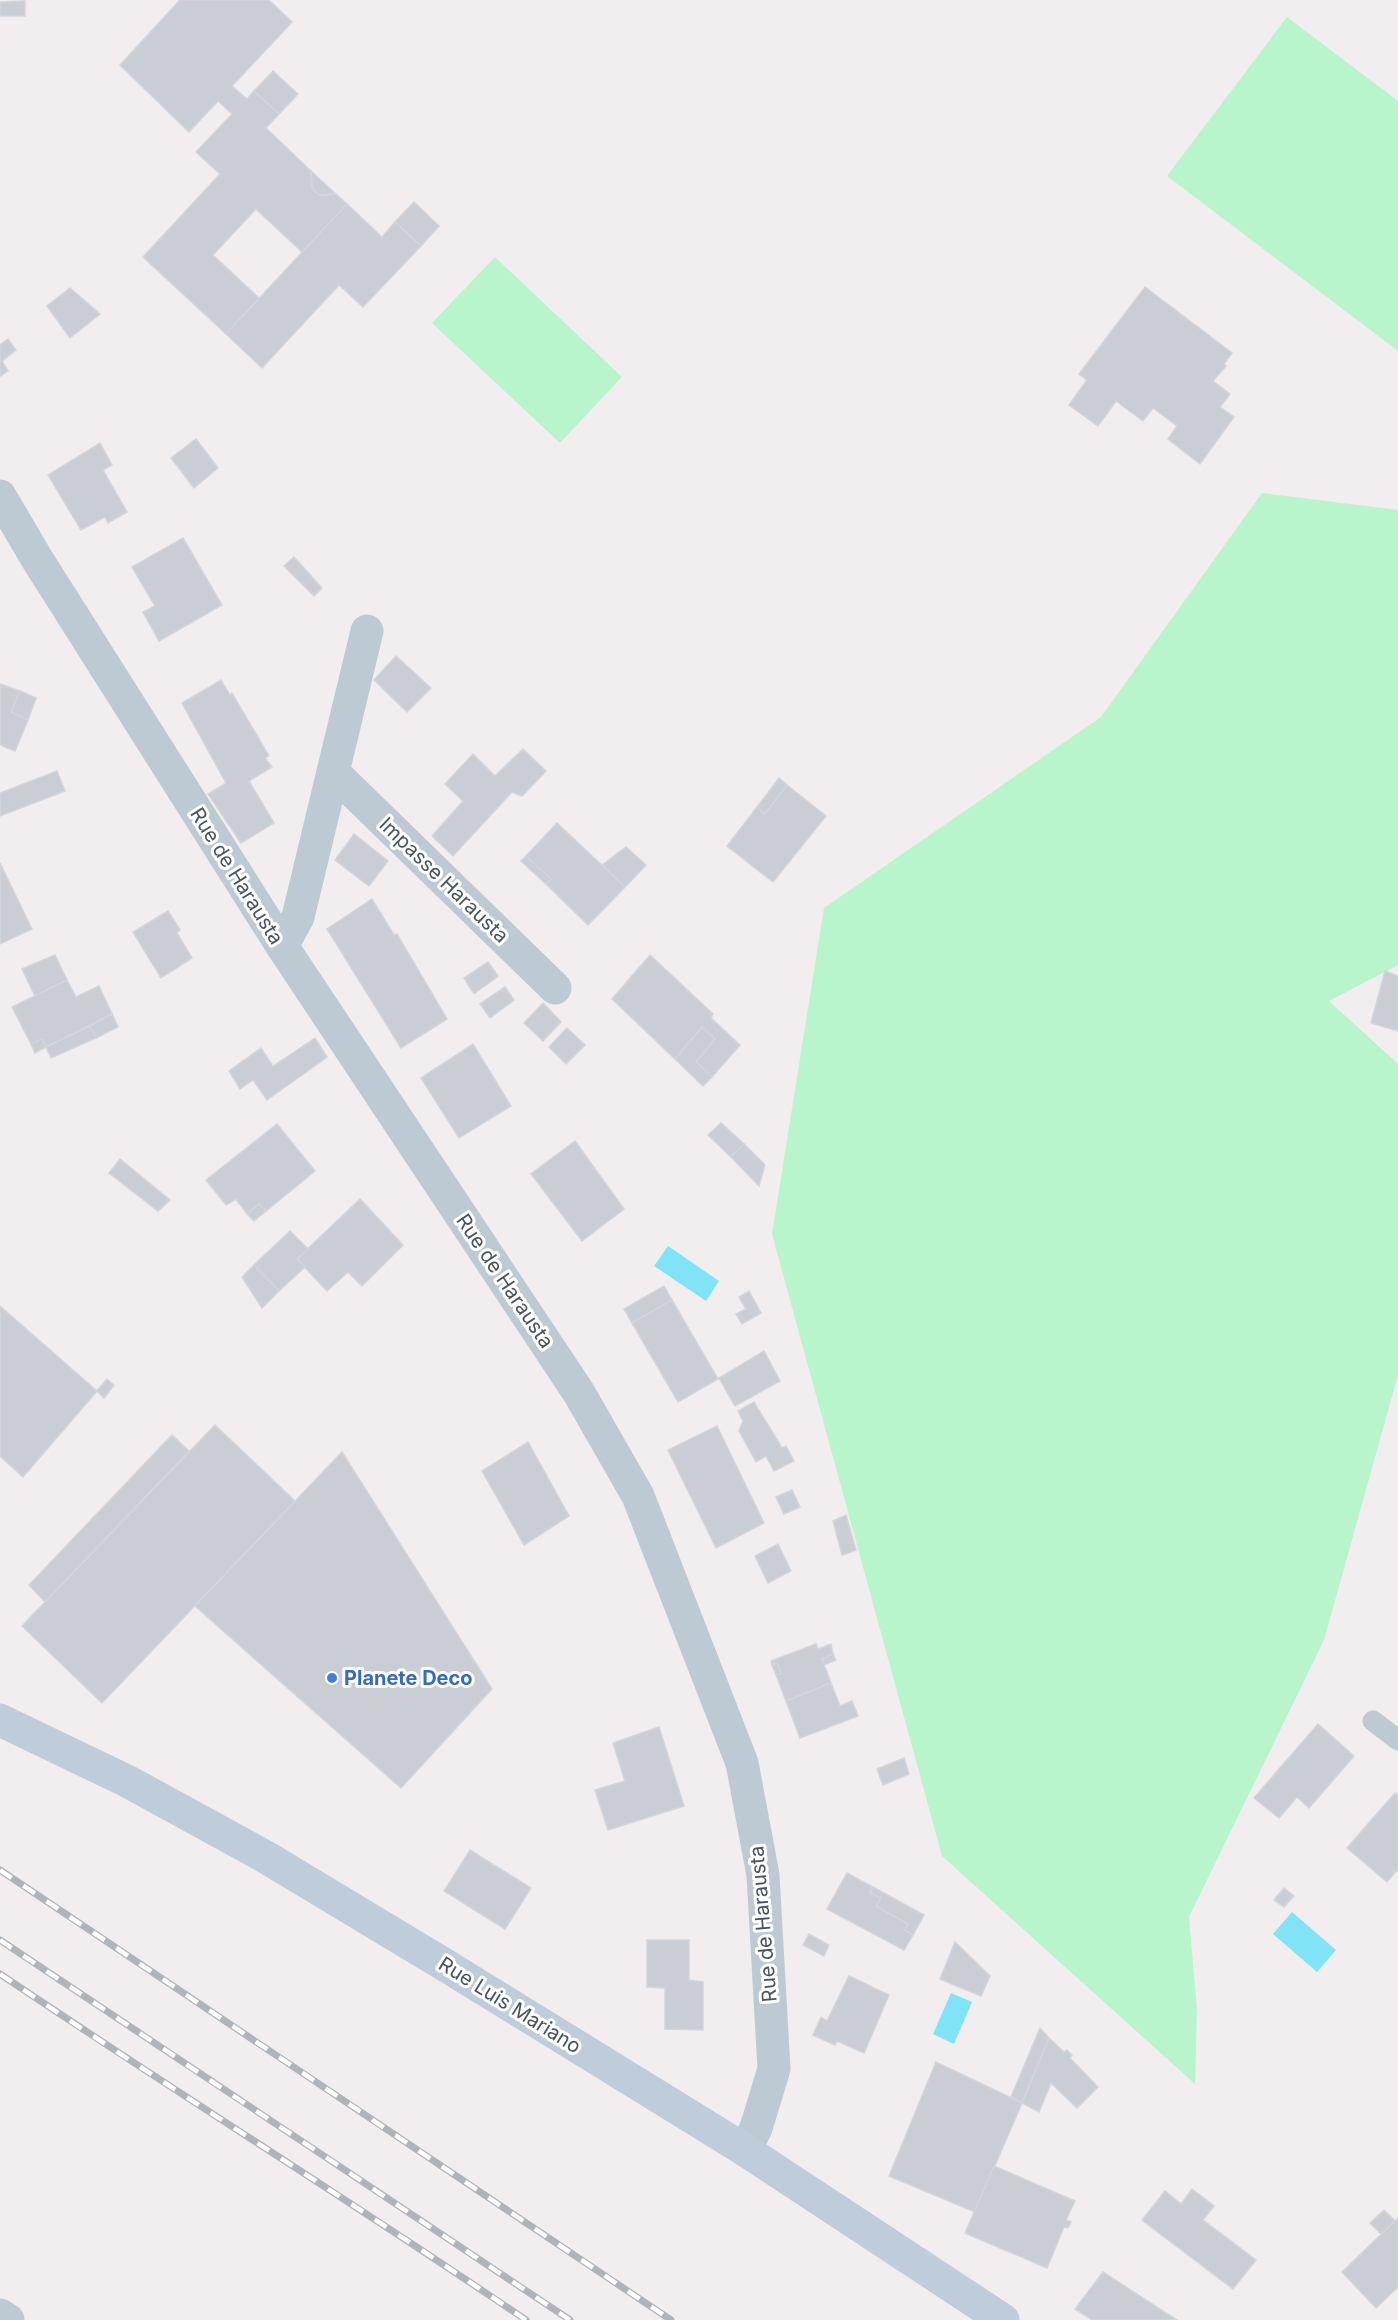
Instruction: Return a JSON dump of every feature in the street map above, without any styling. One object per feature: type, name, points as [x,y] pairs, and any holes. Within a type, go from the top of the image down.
[{"type":"street","name":"Rue de Harausta","points":[[0,496],[37,559],[282,946],[579,1393],[638,1496],[742,1763],[764,1875],[774,2069],[756,2128],[745,2150]]},
{"type":"street","points":[[282,946],[298,917],[366,631]]},
{"type":"street","name":"Impasse Harausta","points":[[333,771],[555,988]]},
{"type":"street","name":"Rue Luis Mariano","points":[[0,1720],[127,1781],[264,1856],[745,2150],[1004,2320]]},
{"type":"street","points":[[0,2315],[8,2320]]},
{"type":"lane","points":[[1373,1721],[1398,1740]]},
{"type":"green space","points":[[1287,17],[1398,101],[1398,351],[1167,176]]},
{"type":"green space","points":[[495,257],[622,377],[560,443],[432,323]]},
{"type":"green space","points":[[1262,493],[1398,510],[1398,965],[1329,1001],[1398,1064],[1398,1375],[1324,1640],[1189,1917],[1197,2011],[1195,2084],[942,1856],[772,1234],[824,908],[1101,717]]},
{"type":"water","points":[[668,1246],[719,1281],[706,1301],[654,1266]]},
{"type":"water","points":[[1292,1912],[1336,1950],[1317,1972],[1273,1934]]},
{"type":"water","points":[[951,1993],[972,2002],[954,2044],[933,2034]]},
{"type":"building","points":[[180,0],[269,0],[292,22],[232,86],[247,99],[254,91],[279,114],[266,128],[311,171],[312,188],[319,195],[336,194],[347,204],[302,252],[256,209],[213,255],[259,298],[226,334],[143,257],[220,174],[196,152],[232,114],[218,101],[189,132],[120,65]]},
{"type":"building","points":[[25,1],[25,16],[0,16],[0,2]]},
{"type":"building","points":[[273,71],[298,94],[279,114],[254,91]]},
{"type":"building","points":[[311,171],[336,194],[319,195],[312,188]]},
{"type":"building","points":[[414,202],[439,226],[421,246],[395,222]]},
{"type":"building","points":[[347,204],[382,237],[395,222],[421,246],[363,307],[339,285],[262,368],[226,334]]},
{"type":"building","points":[[1145,287],[1232,353],[1224,364],[1226,366],[1213,381],[1230,394],[1220,407],[1234,417],[1200,464],[1168,439],[1177,426],[1153,408],[1143,421],[1116,401],[1098,426],[1069,405],[1087,380],[1079,374]]},
{"type":"building","points":[[70,288],[100,314],[70,338],[47,306]]},
{"type":"building","points":[[8,339],[16,350],[2,361],[8,371],[0,376],[0,345]]},
{"type":"building","points":[[196,439],[218,468],[194,488],[171,458]]},
{"type":"building","points":[[100,443],[112,465],[103,470],[127,512],[108,523],[105,517],[81,530],[48,475]]},
{"type":"building","points":[[183,538],[222,605],[159,641],[143,612],[155,606],[132,567]]},
{"type":"building","points":[[294,557],[322,588],[314,596],[284,566]]},
{"type":"building","points":[[396,656],[431,688],[407,712],[374,680]]},
{"type":"building","points":[[221,680],[230,695],[232,693],[269,756],[265,758],[272,767],[249,781],[274,823],[241,843],[208,794],[226,783],[182,703]]},
{"type":"building","points":[[0,684],[20,691],[11,712],[28,720],[15,751],[0,745]]},
{"type":"building","points":[[20,691],[36,698],[28,720],[11,712]]},
{"type":"building","points":[[523,749],[546,771],[522,796],[512,792],[453,856],[432,836],[463,801],[445,784],[473,754],[495,776]]},
{"type":"building","points":[[57,771],[65,791],[0,816],[0,793]]},
{"type":"building","points":[[779,778],[787,785],[765,814],[757,807]]},
{"type":"building","points":[[787,785],[826,816],[773,882],[727,846],[757,807],[765,814]]},
{"type":"building","points":[[557,823],[625,887],[588,925],[546,884],[551,879],[526,856]]},
{"type":"building","points":[[354,834],[388,861],[369,886],[335,860]]},
{"type":"building","points":[[626,847],[646,865],[625,887],[602,865]]},
{"type":"building","points":[[526,856],[551,879],[546,884],[521,861]]},
{"type":"building","points":[[0,863],[32,929],[0,944]]},
{"type":"building","points":[[372,899],[394,935],[397,934],[447,1019],[401,1048],[327,929]]},
{"type":"building","points":[[168,911],[180,930],[177,933],[192,958],[161,978],[133,932]]},
{"type":"building","points":[[55,955],[67,980],[35,996],[22,969]]},
{"type":"building","points":[[650,955],[713,1014],[711,1018],[740,1045],[712,1077],[696,1062],[715,1039],[702,1027],[675,1059],[612,999]]},
{"type":"building","points":[[488,962],[498,976],[474,994],[464,978]]},
{"type":"building","points":[[1385,971],[1398,976],[1398,1031],[1371,1023]]},
{"type":"building","points":[[67,980],[76,997],[99,986],[112,1014],[46,1047],[42,1039],[31,1044],[12,1007]]},
{"type":"building","points":[[505,987],[514,1000],[490,1018],[480,1004]]},
{"type":"building","points":[[543,1003],[561,1022],[543,1041],[524,1023]]},
{"type":"building","points":[[112,1014],[118,1027],[96,1038],[90,1026]]},
{"type":"building","points":[[90,1026],[96,1038],[51,1058],[46,1047]]},
{"type":"building","points":[[702,1027],[715,1039],[696,1062],[712,1077],[703,1086],[675,1059]]},
{"type":"building","points":[[567,1028],[585,1045],[566,1064],[549,1047]]},
{"type":"building","points":[[315,1038],[327,1057],[267,1100],[253,1080],[240,1089],[229,1071],[261,1048],[273,1066]]},
{"type":"building","points":[[42,1039],[46,1047],[35,1053],[31,1044]]},
{"type":"building","points":[[473,1044],[511,1106],[459,1138],[421,1078]]},
{"type":"building","points":[[721,1123],[744,1144],[731,1157],[708,1135]]},
{"type":"building","points":[[277,1124],[315,1171],[266,1211],[259,1204],[247,1214],[236,1199],[226,1205],[206,1180]]},
{"type":"building","points":[[575,1141],[624,1209],[582,1241],[531,1174]]},
{"type":"building","points":[[744,1144],[765,1165],[759,1186],[731,1157]]},
{"type":"building","points":[[120,1159],[170,1200],[158,1211],[109,1173]]},
{"type":"building","points":[[360,1199],[403,1245],[362,1286],[348,1272],[327,1291],[297,1259]]},
{"type":"building","points":[[259,1204],[266,1211],[254,1221],[247,1214]]},
{"type":"building","points":[[290,1231],[308,1249],[297,1259],[305,1267],[279,1291],[254,1265]]},
{"type":"building","points":[[254,1265],[279,1291],[262,1308],[242,1277]]},
{"type":"building","points":[[664,1286],[672,1300],[632,1323],[624,1309]]},
{"type":"building","points":[[749,1291],[761,1313],[742,1324],[736,1314],[746,1309],[739,1297]]},
{"type":"building","points":[[672,1300],[718,1379],[678,1402],[632,1323]]},
{"type":"building","points":[[0,1306],[97,1391],[23,1477],[0,1456]]},
{"type":"building","points":[[764,1351],[780,1381],[735,1406],[719,1378]]},
{"type":"building","points":[[107,1379],[114,1385],[104,1398],[97,1391]]},
{"type":"building","points":[[754,1402],[782,1448],[786,1446],[794,1461],[774,1471],[766,1456],[756,1462],[739,1431],[743,1421],[738,1411]]},
{"type":"building","points":[[215,1425],[295,1501],[102,1703],[22,1626]]},
{"type":"building","points":[[717,1426],[764,1523],[716,1548],[668,1450]]},
{"type":"building","points":[[172,1435],[189,1451],[45,1602],[29,1585]]},
{"type":"building","points":[[528,1442],[569,1516],[524,1545],[482,1471]]},
{"type":"building","points":[[342,1452],[492,1689],[401,1788],[195,1606]]},
{"type":"building","points":[[792,1490],[800,1507],[784,1514],[776,1497]]},
{"type":"building","points":[[846,1515],[856,1550],[842,1555],[833,1521]]},
{"type":"building","points":[[778,1544],[791,1571],[768,1583],[755,1556]]},
{"type":"building","points":[[816,1644],[818,1649],[831,1644],[833,1654],[822,1659],[831,1683],[786,1701],[776,1675],[781,1673],[777,1663],[772,1665],[771,1661]]},
{"type":"building","points":[[833,1654],[836,1660],[824,1665],[822,1659]]},
{"type":"building","points":[[777,1663],[781,1673],[776,1675],[772,1665]]},
{"type":"building","points":[[831,1683],[840,1706],[852,1701],[858,1716],[800,1738],[786,1701]]},
{"type":"building","points":[[1318,1724],[1354,1756],[1309,1808],[1297,1797],[1279,1818],[1254,1798]]},
{"type":"building","points":[[659,1727],[684,1806],[608,1830],[595,1790],[625,1781],[613,1743]]},
{"type":"building","points":[[904,1758],[909,1774],[883,1785],[877,1769]]},
{"type":"building","points":[[1395,1793],[1398,1795],[1398,1869],[1387,1882],[1347,1848]]},
{"type":"building","points":[[470,1850],[531,1888],[505,1929],[444,1891]]},
{"type":"building","points":[[847,1873],[873,1887],[870,1893],[881,1898],[876,1906],[908,1924],[905,1930],[913,1935],[904,1950],[827,1909]]},
{"type":"building","points":[[873,1887],[924,1915],[913,1935],[905,1930],[908,1924],[876,1906],[881,1898],[870,1893]]},
{"type":"building","points":[[1284,1888],[1294,1896],[1284,1907],[1274,1900]]},
{"type":"building","points":[[809,1934],[829,1945],[824,1956],[803,1945]]},
{"type":"building","points":[[647,1940],[689,1940],[689,1980],[703,1982],[703,2030],[665,2029],[665,1988],[647,1987]]},
{"type":"building","points":[[955,1942],[990,1976],[981,1996],[940,1979]]},
{"type":"building","points":[[849,1976],[889,1995],[864,2053],[837,2041],[835,2045],[813,2035],[821,2017],[827,2021]]},
{"type":"building","points":[[1040,2028],[1049,2038],[1022,2103],[1011,2097]]},
{"type":"building","points":[[1049,2038],[1064,2052],[1067,2050],[1072,2055],[1070,2058],[1098,2087],[1077,2108],[1051,2083],[1039,2112],[1022,2103]]},
{"type":"building","points":[[936,2062],[1022,2103],[975,2212],[889,2176]]},
{"type":"building","points":[[994,2166],[1075,2201],[1066,2220],[1071,2222],[1068,2228],[1064,2227],[1047,2268],[965,2233]]},
{"type":"building","points":[[1192,2189],[1214,2206],[1203,2220],[1256,2260],[1233,2289],[1142,2220],[1165,2191],[1181,2204]]},
{"type":"building","points":[[1384,2210],[1395,2221],[1381,2234],[1370,2223]]},
{"type":"building","points":[[1398,2218],[1398,2287],[1376,2308],[1342,2272]]},
{"type":"building","points":[[1103,2272],[1177,2320],[1092,2320],[1075,2309]]},
{"type":"railway","points":[[0,1870],[671,2320]]},
{"type":"railway","points":[[0,1940],[570,2320]]},
{"type":"railway","points":[[0,1974],[526,2320]]},
{"type":"place","name":"Planete Deco","points":[[332,1678]]}]
